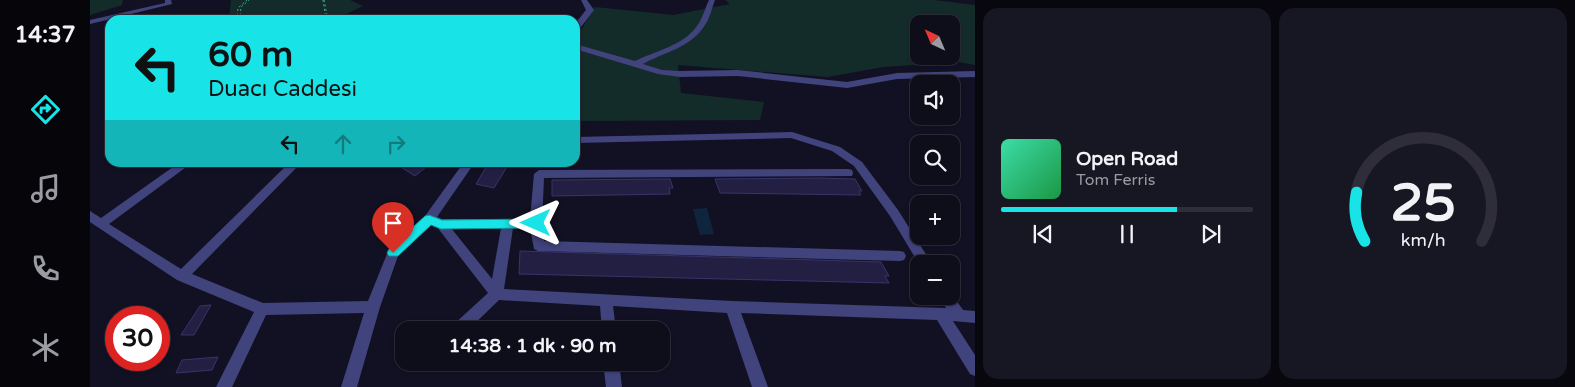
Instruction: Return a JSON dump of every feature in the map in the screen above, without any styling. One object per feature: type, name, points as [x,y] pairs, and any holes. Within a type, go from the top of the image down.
[{"type":"street","points":[[580,23],[590,10],[584,0]]},
{"type":"street","points":[[636,64],[686,40],[694,34],[700,27],[712,0]]},
{"type":"street","points":[[117,15],[171,1]]},
{"type":"street","points":[[90,22],[105,18]]},
{"type":"street","points":[[580,47],[661,72],[680,74],[738,74],[847,85],[897,76],[975,74]]},
{"type":"street","points":[[580,140],[792,135],[836,148],[858,164],[894,213],[920,255]]},
{"type":"street","points":[[180,167],[95,220],[182,276],[262,309],[373,307]]},
{"type":"street","points":[[182,276],[292,167]]},
{"type":"street","points":[[350,387],[373,307],[393,253],[435,222],[467,167]]},
{"type":"street","points":[[848,173],[539,174],[536,223],[538,246],[900,256]]},
{"type":"street","points":[[435,222],[536,223]]},
{"type":"street","points":[[435,222],[496,294],[732,307],[975,316]]},
{"type":"street","points":[[468,321],[496,294],[508,224]]},
{"type":"street","points":[[606,301],[608,321]]},
{"type":"street","points":[[952,305],[959,316]]},
{"type":"street","points":[[732,307],[760,387]]},
{"type":"street","points":[[224,387],[262,309]]},
{"type":"street","points":[[941,314],[975,369]]},
{"type":"street","points":[[613,371],[614,387]]},
{"type":"path","points":[[237,15],[238,8],[248,0]]},
{"type":"path","points":[[240,15],[241,7],[248,0]]},
{"type":"path","points":[[323,0],[326,15]]},
{"type":"green space","points":[[90,0],[123,0],[122,5],[90,15]]},
{"type":"green space","points":[[231,0],[350,0],[363,6],[346,14],[349,15],[230,15]]},
{"type":"green space","points":[[725,0],[934,0],[975,5],[975,65],[960,62],[960,15],[910,15],[910,65],[913,65],[883,67],[828,77],[678,65],[681,93],[764,102],[760,120],[580,121],[580,32],[595,7],[673,15],[730,4]]},
{"type":"water","points":[[707,208],[714,234],[700,235],[693,209]]},
{"type":"building","points":[[401,167],[426,167],[415,176]]},
{"type":"building","points":[[486,167],[507,167],[494,188],[476,184]]},
{"type":"building","points":[[670,179],[673,188],[669,188],[670,194],[552,196],[552,180]]},
{"type":"building","points":[[715,179],[855,179],[862,191],[859,191],[861,195],[720,193]]},
{"type":"building","points":[[520,251],[881,262],[889,276],[885,276],[889,283],[519,274]]},
{"type":"building","points":[[211,305],[194,335],[181,335],[200,306]]},
{"type":"building","points":[[218,357],[212,370],[176,373],[182,360]]},
{"type":"route","points":[[393,253],[429,219],[441,224],[536,223]]}]
